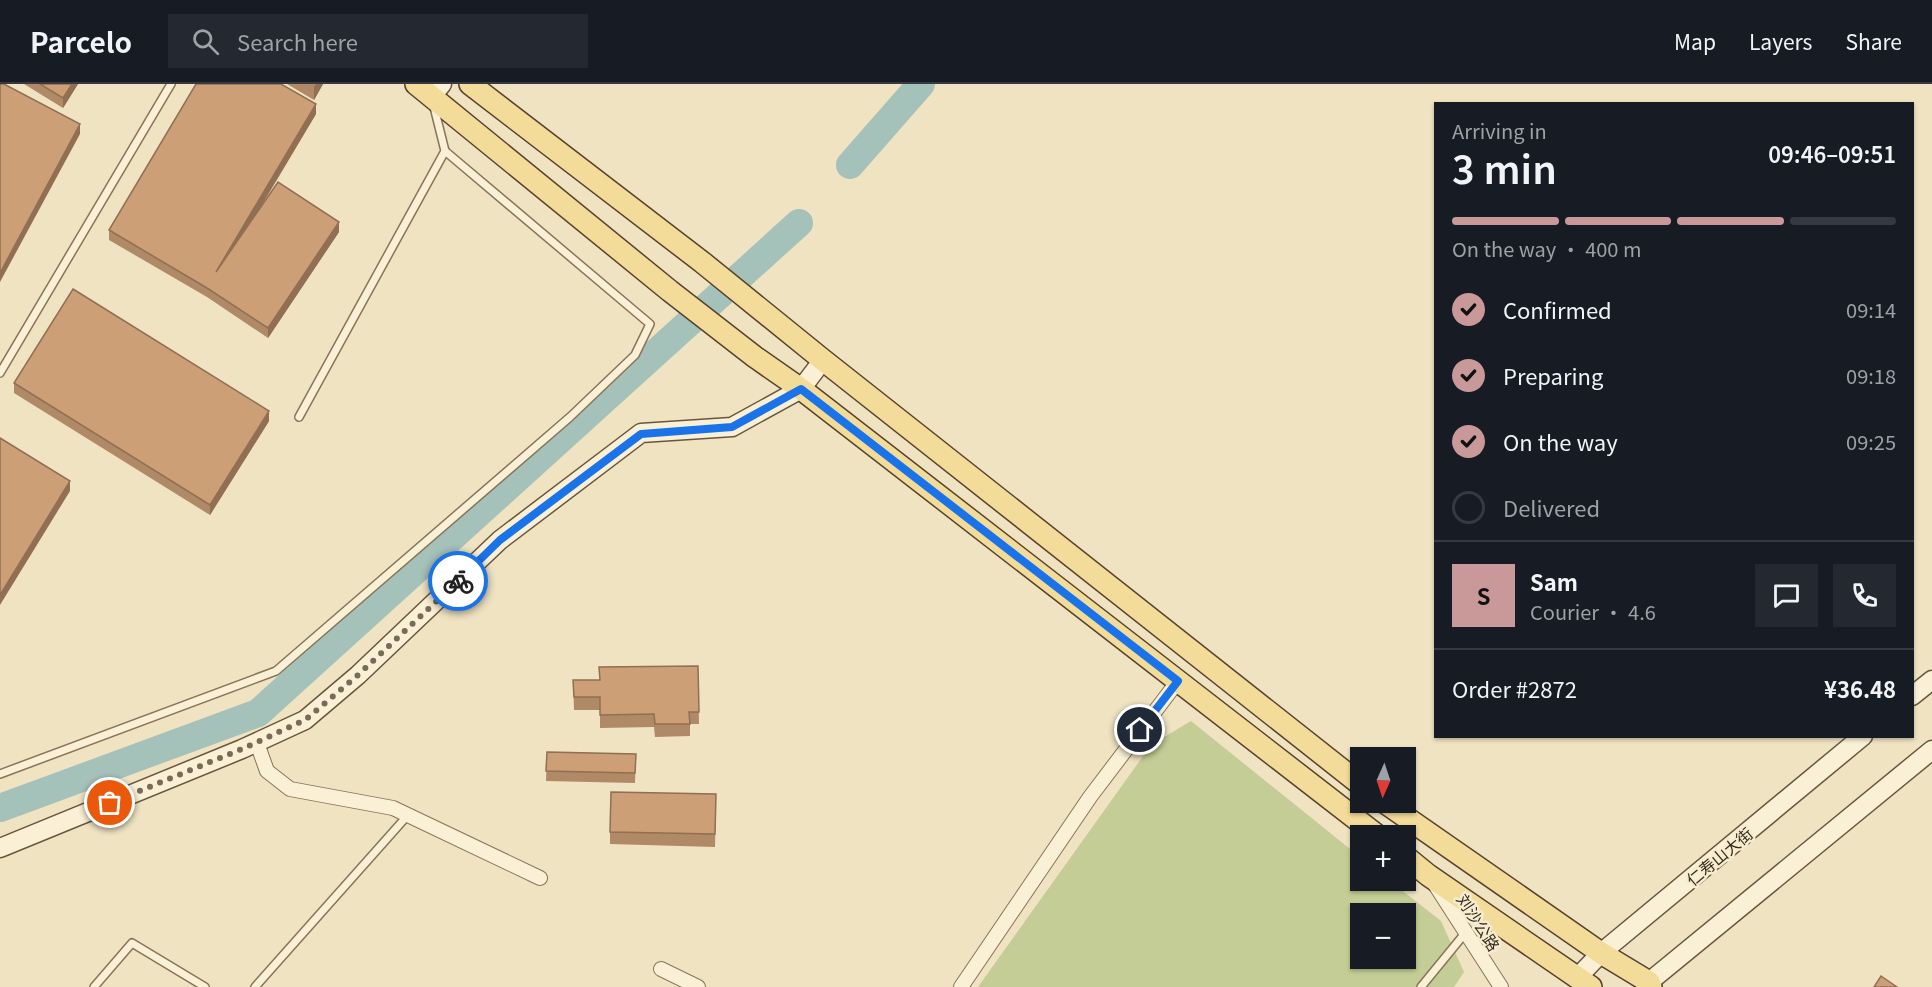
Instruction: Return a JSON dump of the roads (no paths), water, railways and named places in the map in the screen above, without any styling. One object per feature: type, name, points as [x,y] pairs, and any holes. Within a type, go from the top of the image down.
[{"type":"main road","points":[[470,84],[702,262],[1350,776]]},
{"type":"main road","points":[[430,88],[670,291],[755,357],[801,389],[1363,825]]},
{"type":"main road","points":[[1400,813],[1649,985]]},
{"type":"main road","points":[[1416,865],[1584,983]]},
{"type":"street","points":[[0,848],[257,743],[305,720],[358,675],[500,540],[641,434],[732,427],[801,389],[823,360]]},
{"type":"street","points":[[1914,694],[1932,680]]},
{"type":"street","points":[[961,987],[1090,796],[1178,681]]},
{"type":"street","name":"仁寿山大街","points":[[1584,983],[1602,953],[1861,738]]},
{"type":"street","points":[[257,743],[267,771],[290,789],[393,808],[540,878]]},
{"type":"street","points":[[1649,985],[1932,750]]},
{"type":"street","name":"刘沙公路","points":[[1428,875],[1501,987]]},
{"type":"street","points":[[661,969],[698,987]]},
{"type":"lane","points":[[0,373],[171,84]]},
{"type":"lane","points":[[0,774],[276,671],[570,417],[635,355],[650,324],[445,151],[430,88]]},
{"type":"lane","points":[[299,417],[445,151]]},
{"type":"lane","points":[[255,987],[408,815]]},
{"type":"lane","points":[[1420,987],[1466,932]]},
{"type":"lane","points":[[94,987],[132,943],[205,987]]},
{"type":"waterway","points":[[850,165],[921,84]]},
{"type":"waterway","points":[[0,808],[258,713],[799,223]]}]
